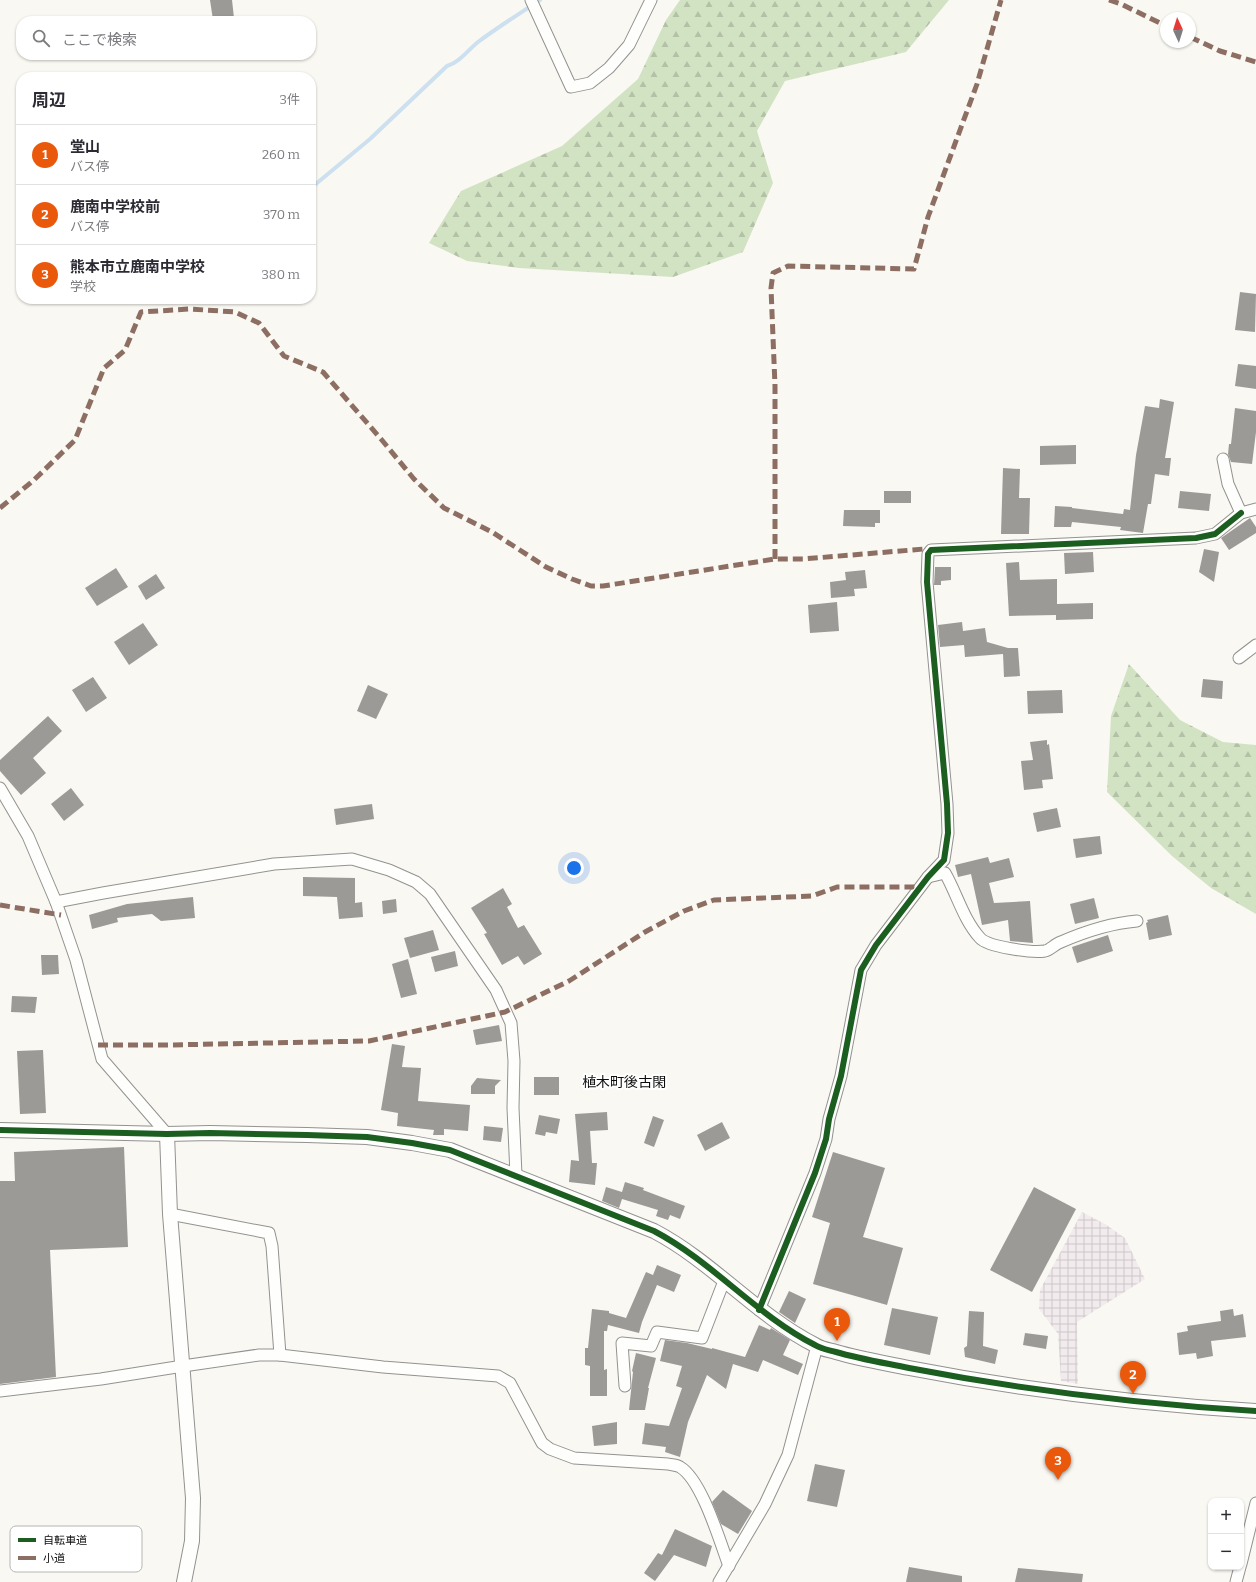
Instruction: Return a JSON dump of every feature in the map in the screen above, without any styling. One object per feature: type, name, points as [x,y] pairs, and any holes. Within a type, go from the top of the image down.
[{"type":"street","points":[[532,0],[571,87],[590,84],[610,68],[628,45],[651,0]]},
{"type":"street","points":[[1223,459],[1228,484],[1241,513]]},
{"type":"street","points":[[759,1310],[814,1173],[826,1139],[829,1120],[841,1076],[861,970],[876,946],[928,877],[944,860],[948,834],[926,582],[928,554],[931,550],[1196,538],[1215,534],[1241,513],[1256,509]]},
{"type":"street","points":[[1239,658],[1256,645]]},
{"type":"street","points":[[0,788],[28,836],[56,902],[76,960],[102,1059],[166,1134],[170,1214],[189,1438],[194,1522],[184,1582]]},
{"type":"street","points":[[56,902],[103,892],[274,864],[352,860],[389,870],[416,882],[430,894],[496,990],[511,1023],[514,1061],[513,1108],[516,1175]]},
{"type":"street","points":[[928,877],[945,873],[966,919],[981,939],[997,945],[1027,952],[1046,951],[1060,942],[1092,931],[1137,921]]},
{"type":"street","points":[[0,1130],[166,1134],[210,1132],[367,1137],[450,1150],[654,1231],[673,1241],[694,1255],[759,1310],[783,1328],[817,1346],[852,1357],[934,1373],[1068,1393],[1174,1406],[1256,1411]]},
{"type":"street","points":[[170,1214],[269,1233],[272,1246],[280,1355]]},
{"type":"street","points":[[624,1386],[622,1343],[651,1346],[658,1332],[702,1338],[724,1280]]},
{"type":"street","points":[[719,1582],[765,1504],[788,1455],[817,1346]]},
{"type":"street","points":[[0,1391],[101,1379],[259,1356],[280,1355],[383,1367],[498,1376],[510,1383],[542,1443],[550,1449],[574,1458],[668,1464],[680,1467],[691,1478],[700,1491],[729,1566]]},
{"type":"street","points":[[1244,1552],[1256,1503]]},
{"type":"street","points":[[1236,1582],[1239,1570]]},
{"type":"shaded area","points":[[1082,1212],[1105,1224],[1125,1238],[1145,1279],[1077,1322],[1078,1384],[1061,1381],[1058,1334],[1039,1309],[1040,1290]]},
{"type":"green space","points":[[680,0],[949,0],[906,52],[785,81],[757,131],[773,183],[743,252],[673,277],[519,268],[467,261],[429,243],[461,191],[562,146],[638,79],[666,20]]},
{"type":"green space","points":[[1129,664],[1180,720],[1223,742],[1256,745],[1256,914],[1211,888],[1172,856],[1107,792],[1111,716]]},
{"type":"building","points":[[210,0],[232,0],[234,16],[212,16]]},
{"type":"building","points":[[1240,292],[1256,294],[1255,332],[1235,330]]},
{"type":"building","points":[[1238,364],[1256,366],[1256,389],[1235,386]]},
{"type":"building","points":[[1160,399],[1174,402],[1165,458],[1171,458],[1169,476],[1155,474],[1151,504],[1148,504],[1143,533],[1120,530],[1121,527],[1072,522],[1071,527],[1054,527],[1055,506],[1123,514],[1124,509],[1130,510],[1136,455],[1145,406],[1159,408]]},
{"type":"building","points":[[1235,408],[1256,411],[1256,432],[1252,464],[1231,462],[1228,454],[1229,444],[1231,444]]},
{"type":"building","points":[[1076,445],[1076,464],[1040,465],[1040,446]]},
{"type":"building","points":[[1003,468],[1020,469],[1019,498],[1030,498],[1029,534],[1001,534]]},
{"type":"building","points":[[884,491],[911,491],[911,503],[884,503]]},
{"type":"building","points":[[1180,491],[1211,494],[1209,511],[1178,508]]},
{"type":"building","points":[[844,510],[880,510],[880,523],[875,523],[875,527],[843,526]]},
{"type":"building","points":[[1250,518],[1256,527],[1256,533],[1229,550],[1221,538]]},
{"type":"building","points":[[1204,549],[1219,552],[1214,582],[1199,572]]},
{"type":"building","points":[[1093,552],[1094,572],[1065,574],[1064,553]]},
{"type":"building","points":[[1019,562],[1020,580],[1057,579],[1057,604],[1093,603],[1093,619],[1056,620],[1056,615],[1009,616],[1006,563]]},
{"type":"building","points":[[935,567],[951,567],[951,580],[941,581],[941,585],[934,585]]},
{"type":"building","points":[[116,568],[128,587],[97,606],[85,588]]},
{"type":"building","points":[[865,570],[867,588],[854,589],[855,596],[831,598],[830,582],[846,580],[845,572]]},
{"type":"building","points":[[156,574],[165,588],[146,600],[138,586]]},
{"type":"building","points":[[837,602],[839,631],[810,633],[808,605]]},
{"type":"building","points":[[962,622],[963,631],[985,628],[987,642],[1008,648],[1018,648],[1020,676],[1004,677],[1003,654],[965,657],[964,645],[940,647],[938,625]]},
{"type":"building","points":[[143,623],[158,645],[129,665],[114,642]]},
{"type":"building","points":[[93,677],[107,698],[86,712],[72,690]]},
{"type":"building","points":[[1203,679],[1223,681],[1222,699],[1201,697]]},
{"type":"building","points":[[368,685],[388,694],[376,719],[357,711]]},
{"type":"building","points":[[1062,690],[1063,713],[1028,714],[1027,691]]},
{"type":"building","points":[[48,716],[62,731],[33,758],[46,773],[21,795],[0,771],[0,760]]},
{"type":"building","points":[[1047,740],[1047,745],[1049,744],[1053,779],[1042,780],[1043,788],[1024,790],[1021,761],[1033,760],[1030,742]]},
{"type":"building","points":[[71,788],[84,805],[64,821],[51,804]]},
{"type":"building","points":[[372,804],[374,819],[336,825],[334,809]]},
{"type":"building","points":[[1057,808],[1061,827],[1037,832],[1033,813]]},
{"type":"building","points":[[1100,836],[1102,854],[1076,858],[1073,839]]},
{"type":"building","points":[[988,857],[990,863],[1009,858],[1014,877],[989,883],[994,903],[1030,901],[1033,943],[1010,941],[1008,920],[982,925],[971,874],[958,877],[955,865]]},
{"type":"building","points":[[303,877],[355,878],[355,903],[362,902],[363,917],[339,919],[337,897],[303,896]]},
{"type":"building","points":[[503,888],[512,904],[507,907],[518,928],[524,925],[542,954],[524,965],[518,956],[502,965],[484,934],[487,933],[471,908]]},
{"type":"building","points":[[193,897],[195,918],[161,921],[152,914],[117,918],[118,922],[92,929],[89,915],[127,904]]},
{"type":"building","points":[[1094,898],[1099,918],[1075,924],[1070,904]]},
{"type":"building","points":[[396,899],[397,912],[383,914],[382,901]]},
{"type":"building","points":[[1168,915],[1172,935],[1149,940],[1146,923],[1148,922],[1147,920]]},
{"type":"building","points":[[433,930],[439,950],[410,958],[404,938]]},
{"type":"building","points":[[1108,935],[1113,951],[1077,963],[1072,947]]},
{"type":"building","points":[[455,951],[458,966],[435,972],[431,957]]},
{"type":"building","points":[[41,955],[58,955],[59,974],[42,975]]},
{"type":"building","points":[[408,959],[417,994],[401,998],[392,964]]},
{"type":"building","points":[[12,996],[37,997],[35,1013],[11,1012]]},
{"type":"building","points":[[499,1025],[502,1041],[476,1045],[473,1030]]},
{"type":"building","points":[[392,1044],[405,1046],[402,1067],[421,1068],[418,1101],[470,1105],[468,1131],[444,1129],[444,1135],[433,1135],[434,1130],[397,1126],[398,1113],[381,1110]]},
{"type":"building","points":[[43,1050],[46,1113],[20,1114],[17,1051]]},
{"type":"building","points":[[534,1077],[559,1077],[559,1095],[534,1095]]},
{"type":"building","points":[[477,1078],[501,1080],[495,1086],[495,1094],[471,1094],[471,1086]]},
{"type":"building","points":[[607,1112],[608,1130],[590,1131],[592,1163],[597,1163],[595,1185],[569,1182],[571,1160],[579,1161],[575,1114]]},
{"type":"building","points":[[539,1115],[560,1119],[557,1134],[546,1132],[545,1136],[535,1134]]},
{"type":"building","points":[[653,1116],[664,1120],[654,1147],[644,1143]]},
{"type":"building","points":[[722,1122],[730,1138],[705,1151],[697,1135]]},
{"type":"building","points":[[484,1126],[503,1128],[501,1142],[483,1140]]},
{"type":"building","points":[[124,1147],[128,1247],[50,1250],[56,1377],[0,1384],[0,1181],[15,1181],[14,1152]]},
{"type":"building","points":[[833,1152],[885,1168],[863,1237],[903,1248],[887,1305],[813,1284],[830,1223],[812,1217]]},
{"type":"building","points":[[625,1182],[644,1188],[643,1190],[685,1206],[680,1219],[670,1215],[668,1220],[656,1216],[658,1210],[622,1199],[619,1208],[602,1201],[606,1187],[622,1192]]},
{"type":"building","points":[[1034,1187],[1076,1209],[1032,1292],[990,1270]]},
{"type":"building","points":[[657,1265],[681,1275],[674,1292],[657,1285],[639,1333],[608,1325],[607,1331],[604,1331],[604,1370],[607,1369],[607,1396],[590,1396],[590,1366],[585,1365],[585,1348],[588,1348],[592,1309],[609,1311],[609,1313],[626,1318],[646,1272],[653,1275]]},
{"type":"building","points":[[789,1291],[806,1299],[795,1323],[779,1312]]},
{"type":"building","points":[[892,1308],[938,1317],[930,1355],[884,1345]]},
{"type":"building","points":[[1233,1309],[1234,1316],[1243,1314],[1246,1337],[1211,1341],[1213,1356],[1197,1359],[1196,1353],[1179,1355],[1177,1333],[1188,1331],[1187,1326],[1221,1321],[1220,1311]]},
{"type":"building","points":[[969,1311],[984,1312],[983,1346],[998,1350],[995,1364],[965,1357],[964,1348],[967,1346]]},
{"type":"building","points":[[759,1325],[770,1330],[771,1328],[790,1340],[783,1355],[803,1364],[798,1375],[763,1360],[758,1372],[733,1364],[726,1389],[707,1375],[688,1422],[680,1457],[665,1452],[666,1447],[642,1444],[645,1423],[669,1426],[682,1388],[676,1386],[682,1366],[660,1361],[665,1340],[712,1348],[745,1357]]},
{"type":"building","points":[[1025,1333],[1048,1336],[1046,1349],[1023,1345]]},
{"type":"building","points":[[636,1353],[656,1358],[648,1388],[645,1410],[629,1410],[632,1371]]},
{"type":"building","points":[[617,1422],[617,1444],[594,1446],[592,1426]]},
{"type":"building","points":[[815,1464],[845,1470],[837,1507],[807,1501]]},
{"type":"building","points":[[723,1490],[752,1511],[738,1534],[721,1524],[712,1502]]},
{"type":"building","points":[[675,1529],[712,1546],[706,1567],[674,1555],[655,1581],[644,1573],[658,1553],[662,1555]]},
{"type":"building","points":[[909,1567],[962,1576],[962,1582],[906,1582]]},
{"type":"building","points":[[1018,1568],[1083,1574],[1082,1582],[1015,1582]]},
{"type":"waterway","points":[[316,184],[370,139],[447,66],[460,59],[474,45],[486,36],[540,0]]},
{"type":"marked path","points":[[775,559],[775,386],[771,288],[773,273],[788,266],[914,269],[928,217],[977,84],[1001,0]]},
{"type":"marked path","points":[[1109,0],[1121,4],[1160,23]]},
{"type":"marked path","points":[[1196,40],[1220,51],[1256,62]]},
{"type":"marked path","points":[[0,508],[34,480],[75,440],[104,368],[125,350],[141,312],[190,309],[235,312],[259,323],[284,356],[323,372],[414,479],[444,508],[492,532],[546,567],[591,586],[603,586],[775,559],[803,559],[924,549],[928,554]]},
{"type":"marked path","points":[[98,1045],[369,1041],[505,1012],[569,981],[645,932],[684,911],[714,900],[812,896],[837,887],[921,887]]},
{"type":"marked path","points":[[0,905],[61,915]]},
{"type":"cycle path","points":[[759,1310],[815,1173],[826,1139],[829,1119],[841,1076],[861,970],[876,945],[928,877],[944,860],[948,833],[947,804],[927,582],[928,554],[931,550],[1196,538],[1215,534],[1241,513]]},
{"type":"cycle path","points":[[0,1130],[367,1137],[450,1150],[654,1231],[696,1258],[773,1319],[794,1333],[822,1348],[863,1359],[995,1383],[1125,1400],[1256,1411]]},
{"type":"place","name":"堂山","points":[[837,1341]]},
{"type":"place","name":"鹿南中学校前","points":[[1133,1394]]},
{"type":"place","name":"熊本市立鹿南中学校","points":[[1058,1480]]},
{"type":"district","name":"植木町後古閑","points":[[624,1082]]}]
